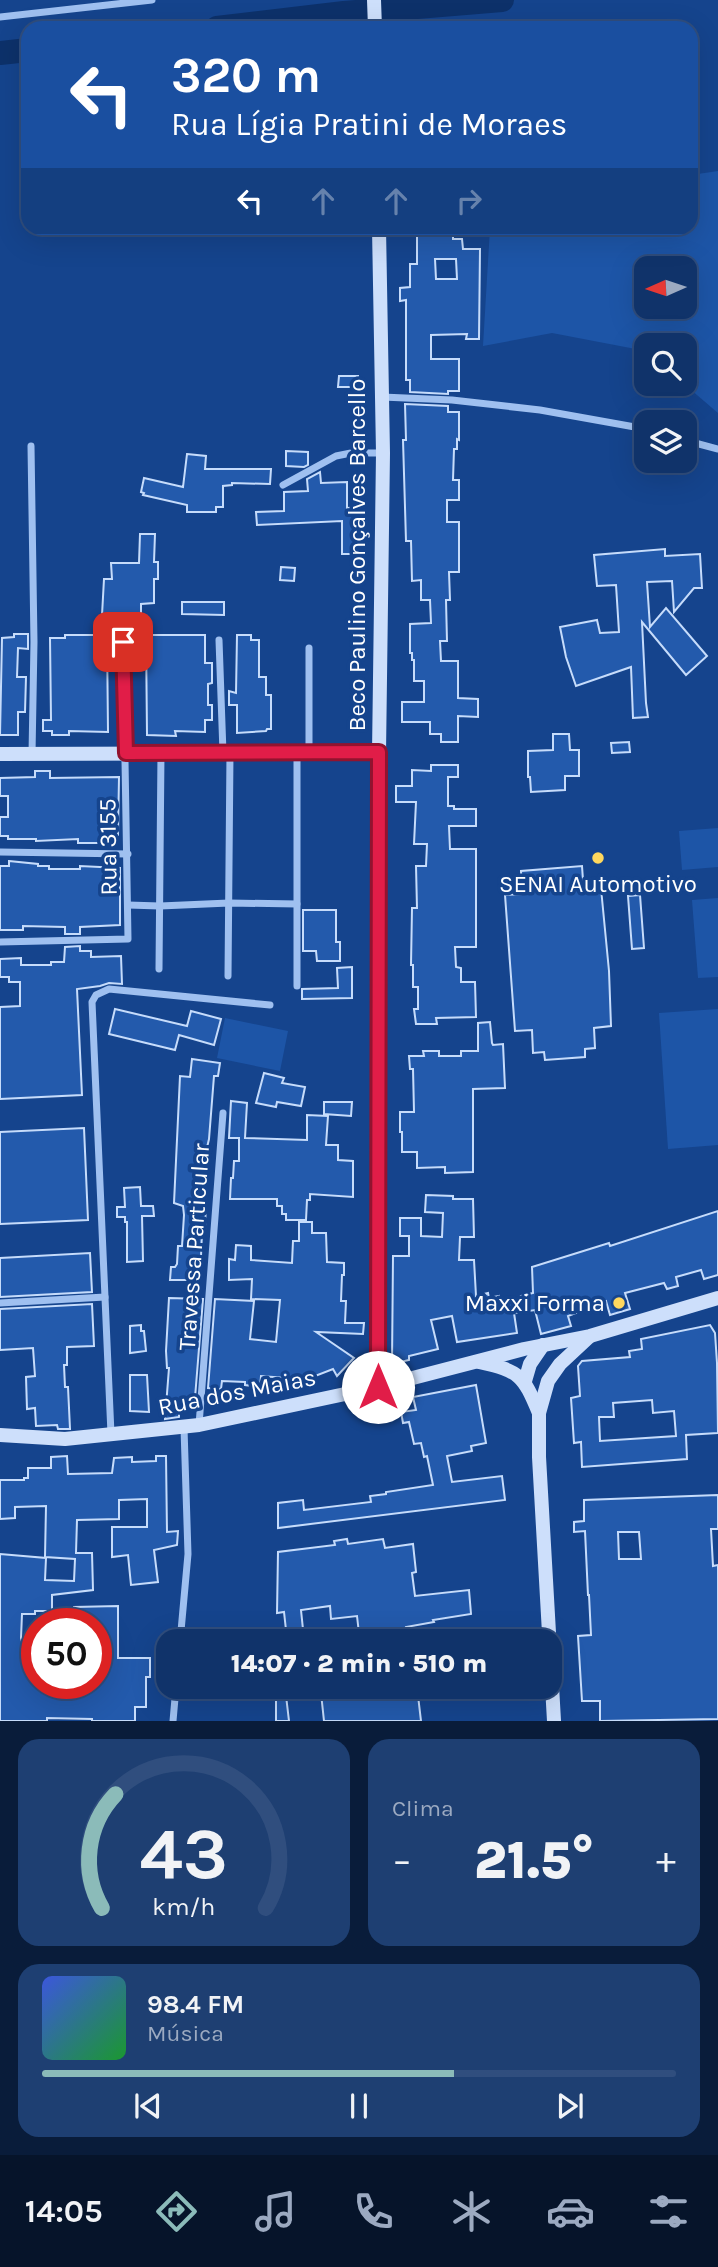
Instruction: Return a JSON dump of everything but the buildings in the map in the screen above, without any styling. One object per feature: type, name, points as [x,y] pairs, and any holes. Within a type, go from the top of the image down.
[{"type":"main road","points":[[374,0],[375,21]]},
{"type":"main road","name":"Beco Paulino Gonçalves Barcello","points":[[378,1387],[379,752],[383,453],[379,235]]},
{"type":"main road","points":[[0,754],[379,752]]},
{"type":"main road","name":"Rua dos Maias","points":[[0,1435],[65,1438],[184,1428],[378,1387],[534,1350],[718,1298]]},
{"type":"main road","name":"Rua dos Maias","points":[[548,1381],[590,1336]]},
{"type":"main road","points":[[534,1350],[548,1381],[538,1413],[554,1721]]},
{"type":"main road","points":[[534,1350],[525,1381],[538,1413]]},
{"type":"main road","name":"Rua dos Maias","points":[[478,1362],[513,1372],[525,1381]]},
{"type":"street","points":[[0,17],[152,0]]},
{"type":"street","points":[[382,397],[452,400],[540,410],[634,427]]},
{"type":"street","points":[[697,443],[718,449]]},
{"type":"street","points":[[31,446],[34,642],[32,754]]},
{"type":"street","points":[[282,485],[336,456],[383,453]]},
{"type":"street","points":[[219,640],[226,753],[228,976]]},
{"type":"street","name":"Rua 3155","points":[[0,942],[128,939],[123,642]]},
{"type":"street","points":[[296,986],[297,904],[309,648]]},
{"type":"street","points":[[159,969],[161,753]]},
{"type":"street","points":[[0,852],[128,854]]},
{"type":"street","points":[[128,905],[297,904]]},
{"type":"street","points":[[111,1434],[92,1002],[96,995],[109,989],[270,1004]]},
{"type":"street","name":"Travessa Particular","points":[[199,1425],[223,1113]]},
{"type":"street","points":[[0,1303],[105,1297]]},
{"type":"street","points":[[181,1629],[188,1554],[184,1428]]},
{"type":"street","points":[[173,1721],[175,1699]]},
{"type":"shaded area","points":[[718,171],[718,413],[697,395],[697,333],[634,333],[634,349],[552,333],[483,346],[490,235],[698,235],[698,174]]},
{"type":"shaded area","points":[[718,828],[718,867],[682,870],[679,831]]},
{"type":"shaded area","points":[[718,898],[718,977],[698,978],[692,900]]},
{"type":"shaded area","points":[[718,1009],[718,1145],[668,1149],[659,1013]]},
{"type":"shaded area","points":[[225,1018],[288,1031],[280,1071],[217,1058]]},
{"type":"waterway","points":[[276,21],[502,0]]},
{"type":"waterway","points":[[0,53],[21,51]]},
{"type":"place","name":"SENAI Automotivo","points":[[598,858]]},
{"type":"place","name":"Maxxi Forma","points":[[619,1303]]},
{"type":"route","points":[[123,642],[126,753],[379,752],[378,1387]]}]
